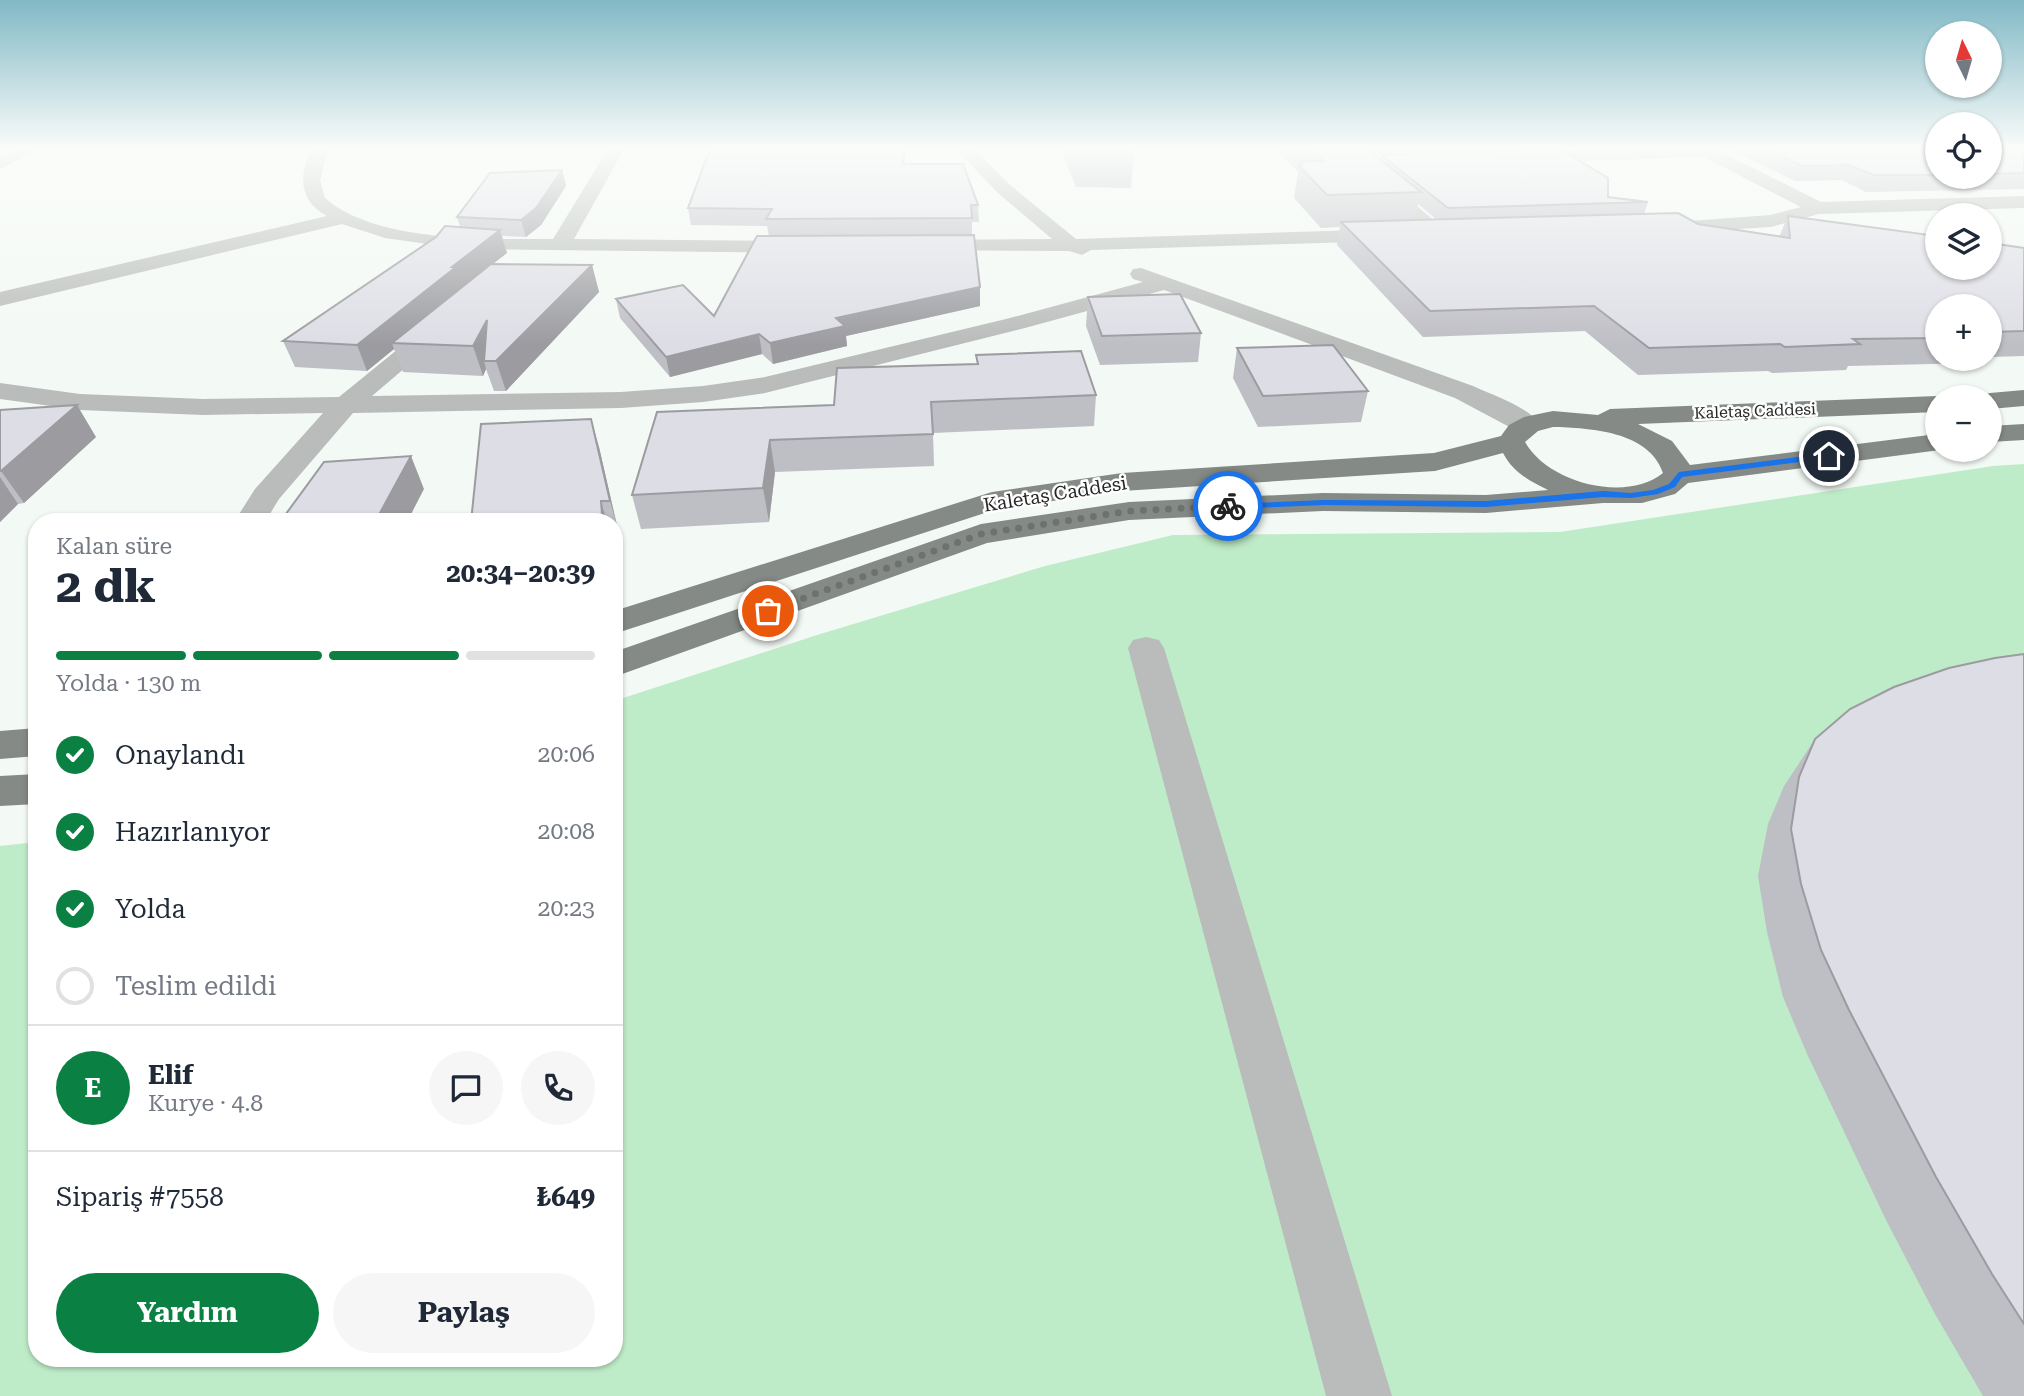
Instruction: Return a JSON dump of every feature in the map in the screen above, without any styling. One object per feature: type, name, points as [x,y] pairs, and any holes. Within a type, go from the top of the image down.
[{"type":"main road","points":[[2002,400],[2024,398]]},
{"type":"main road","name":"Kaletaş Caddesi","points":[[623,620],[992,501],[1122,482],[1435,461],[1553,419],[1925,404]]},
{"type":"main road","points":[[1519,433],[1514,454],[1520,460],[1547,479],[1603,494],[1631,496],[1655,492],[1672,485],[1679,475],[1678,463],[1667,450],[1649,439],[1613,426],[1573,419]]},
{"type":"main road","points":[[2002,434],[2024,432]]},
{"type":"main road","points":[[1679,475],[1925,444]]},
{"type":"main road","name":"Kaletaş Caddesi","points":[[623,662],[981,534],[1129,511],[1324,502],[1486,504],[1603,494]]},
{"type":"main road","points":[[0,745],[28,743]]},
{"type":"main road","points":[[0,791],[28,789]]},
{"type":"street","points":[[338,214],[373,230],[468,243],[831,246]]},
{"type":"street","points":[[507,271],[550,245],[571,214]]},
{"type":"street","points":[[1035,214],[1071,245],[1164,284],[1464,392],[1502,410],[1519,433]]},
{"type":"street","points":[[911,246],[1071,245],[1444,233],[1420,214]]},
{"type":"street","points":[[1638,228],[1771,221],[1796,214]]},
{"type":"street","points":[[0,299],[345,218]]},
{"type":"street","points":[[0,391],[80,402],[202,407],[621,400],[728,391],[765,385],[1164,284]]},
{"type":"street","points":[[255,513],[266,495],[345,405],[453,316]]},
{"type":"street","points":[[1146,648],[1359,1396]]},
{"type":"green space","points":[[2024,464],[2024,1396],[0,1396],[0,846],[28,843],[28,1367],[623,1367],[623,698],[817,635],[1045,566],[1173,535],[1560,532],[1993,466]]},
{"type":"building","points":[[459,214],[528,214],[521,220],[457,217]]},
{"type":"building","points":[[769,214],[972,214],[972,218],[766,219]]},
{"type":"building","points":[[1680,214],[1698,224],[1790,238],[1788,216],[1925,234],[1925,280],[2002,280],[2002,245],[2024,248],[2024,331],[2002,332],[2002,294],[1925,294],[1925,338],[1853,339],[1860,344],[1785,347],[1780,344],[1649,348],[1594,306],[1430,311],[1341,222]]},
{"type":"building","points":[[445,226],[500,230],[357,345],[283,341],[436,237]]},
{"type":"building","points":[[974,235],[980,287],[836,318],[845,326],[770,343],[759,334],[666,357],[616,299],[683,285],[714,316],[757,236]]},
{"type":"building","points":[[491,264],[592,265],[496,361],[484,361],[487,320],[473,346],[392,343]]},
{"type":"building","points":[[1180,294],[1201,333],[1102,336],[1088,297]]},
{"type":"building","points":[[1333,345],[1368,391],[1263,396],[1237,348]]},
{"type":"building","points":[[1081,351],[1096,395],[931,402],[933,434],[770,440],[763,488],[632,495],[657,412],[834,405],[837,368],[978,364],[976,355]]},
{"type":"building","points":[[77,405],[1,471],[0,471],[0,410]]},
{"type":"building","points":[[591,419],[610,501],[601,501],[602,513],[472,513],[481,424]]},
{"type":"building","points":[[411,456],[380,513],[287,513],[324,462]]},
{"type":"building","points":[[2024,654],[2024,1324],[1936,1177],[1849,1010],[1821,950],[1801,884],[1791,829],[1799,777],[1815,739],[1850,709],[1894,687],[1949,668]]},
{"type":"way so far","points":[[768,611],[981,534],[1129,511],[1228,506]]},
{"type":"route","points":[[1228,506],[1324,502],[1486,504],[1603,494],[1631,496],[1655,492],[1672,485],[1679,475],[1829,456]]}]
